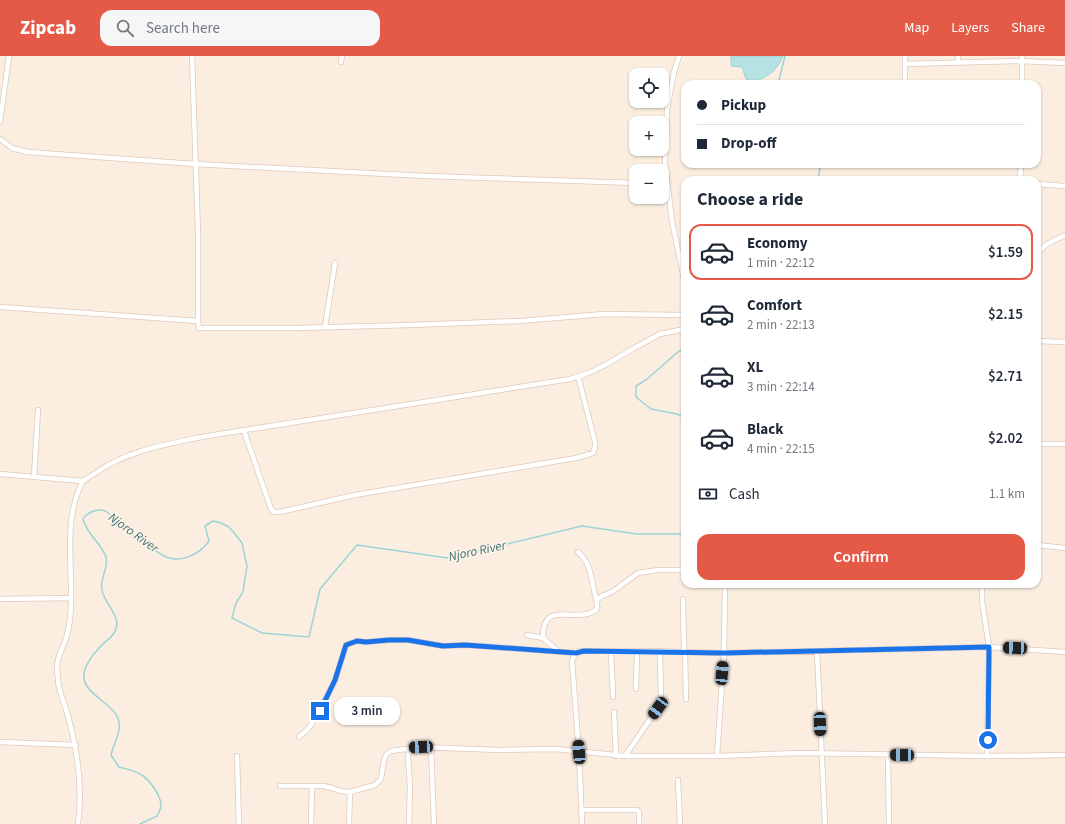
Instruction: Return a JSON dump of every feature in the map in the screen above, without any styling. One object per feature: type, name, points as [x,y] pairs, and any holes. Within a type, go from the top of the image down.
[{"type":"street","points":[[0,122],[9,56]]},
{"type":"street","points":[[192,56],[198,232],[199,328],[325,327],[520,321],[604,314],[681,315]]},
{"type":"street","points":[[341,62],[342,56]]},
{"type":"street","points":[[665,164],[667,109],[674,72],[679,56]]},
{"type":"street","points":[[905,56],[905,80]]},
{"type":"street","points":[[958,56],[958,63]]},
{"type":"street","points":[[905,64],[958,63],[1021,59],[1065,63]]},
{"type":"street","points":[[1021,59],[1022,80]]},
{"type":"street","points":[[0,139],[12,148],[27,152],[195,164],[425,176],[629,183]]},
{"type":"street","points":[[1041,184],[1065,186]]},
{"type":"street","points":[[669,193],[672,221],[681,262]]},
{"type":"street","points":[[1041,249],[1047,244],[1065,235]]},
{"type":"street","points":[[325,327],[335,263]]},
{"type":"street","points":[[0,307],[198,321]]},
{"type":"street","points":[[78,824],[80,782],[76,745],[58,684],[57,666],[60,653],[67,636],[70,618],[70,535],[72,517],[77,496],[83,482],[101,468],[121,458],[145,450],[207,436],[570,379],[591,372],[607,364],[660,334],[681,330]]},
{"type":"street","points":[[1041,341],[1065,342]]},
{"type":"street","points":[[244,431],[271,509],[274,512],[280,512],[355,495],[576,458],[593,453],[595,442],[578,376]]},
{"type":"street","points":[[34,477],[38,410]]},
{"type":"street","points":[[1041,444],[1065,444]]},
{"type":"street","points":[[0,474],[83,482]]},
{"type":"street","points":[[1041,545],[1065,548]]},
{"type":"street","points":[[543,638],[545,620],[549,617],[555,614],[587,614],[597,609],[597,600],[588,563],[578,552]]},
{"type":"street","points":[[597,600],[612,592],[638,573],[658,570],[681,570]]},
{"type":"street","points":[[717,756],[724,653],[725,588]]},
{"type":"street","points":[[982,588],[982,601],[989,647],[987,756]]},
{"type":"street","points":[[0,599],[71,598]]},
{"type":"street","points":[[683,599],[686,699]]},
{"type":"street","points":[[527,635],[543,638],[558,651]]},
{"type":"street","points":[[299,737],[308,729],[315,719],[335,680],[346,645],[357,641],[408,640],[443,646],[465,645],[576,653],[584,651],[660,651],[724,653],[989,647],[1065,652]]},
{"type":"street","points":[[611,651],[613,697]]},
{"type":"street","points":[[636,689],[637,651]]},
{"type":"street","points":[[624,756],[661,703],[660,651]]},
{"type":"street","points":[[817,651],[825,824]]},
{"type":"street","points":[[576,653],[572,661],[579,752],[582,824]]},
{"type":"street","points":[[614,712],[616,756]]},
{"type":"street","points":[[0,742],[76,745]]},
{"type":"street","points":[[280,786],[312,786],[350,792],[378,783],[381,779],[386,755],[391,751],[410,748],[499,750],[555,749],[616,756],[717,756],[785,753],[987,756],[1065,755]]},
{"type":"street","points":[[410,748],[408,757],[410,824]]},
{"type":"street","points":[[431,748],[434,824]]},
{"type":"street","points":[[888,755],[889,824]]},
{"type":"street","points":[[237,756],[239,824]]},
{"type":"street","points":[[678,780],[680,824]]},
{"type":"street","points":[[311,824],[312,786]]},
{"type":"street","points":[[349,824],[350,792]]},
{"type":"street","points":[[582,810],[637,810],[639,812],[640,824]]},
{"type":"water","points":[[731,56],[783,56],[775,70],[758,80],[746,79],[742,67],[731,66]]},
{"type":"waterway","name":"Njoro River","points":[[779,80],[785,56]]},
{"type":"waterway","name":"Njoro River","points":[[819,176],[820,168]]},
{"type":"waterway","name":"Njoro River","points":[[681,351],[679,351],[647,379],[636,386],[636,397],[651,409],[681,416]]},
{"type":"waterway","name":"Njoro River","points":[[140,824],[157,816],[161,803],[154,788],[144,776],[119,767],[111,755],[119,731],[117,717],[114,711],[91,691],[86,685],[84,679],[85,670],[91,657],[115,632],[117,624],[114,614],[103,595],[101,586],[107,561],[106,557],[101,547],[87,529],[83,519],[91,512],[97,510],[107,512],[128,531],[159,553],[172,559],[184,558],[201,550],[209,541],[205,526],[213,521],[229,527],[242,543],[247,566],[243,592],[236,603],[232,618],[262,633],[309,637],[320,589],[357,545],[448,558],[582,526],[637,534],[681,534]]},
{"type":"route","points":[[320,711],[335,680],[346,645],[357,641],[415,640],[443,646],[465,645],[576,653],[579,651],[648,651],[724,653],[989,647],[988,740]]}]
